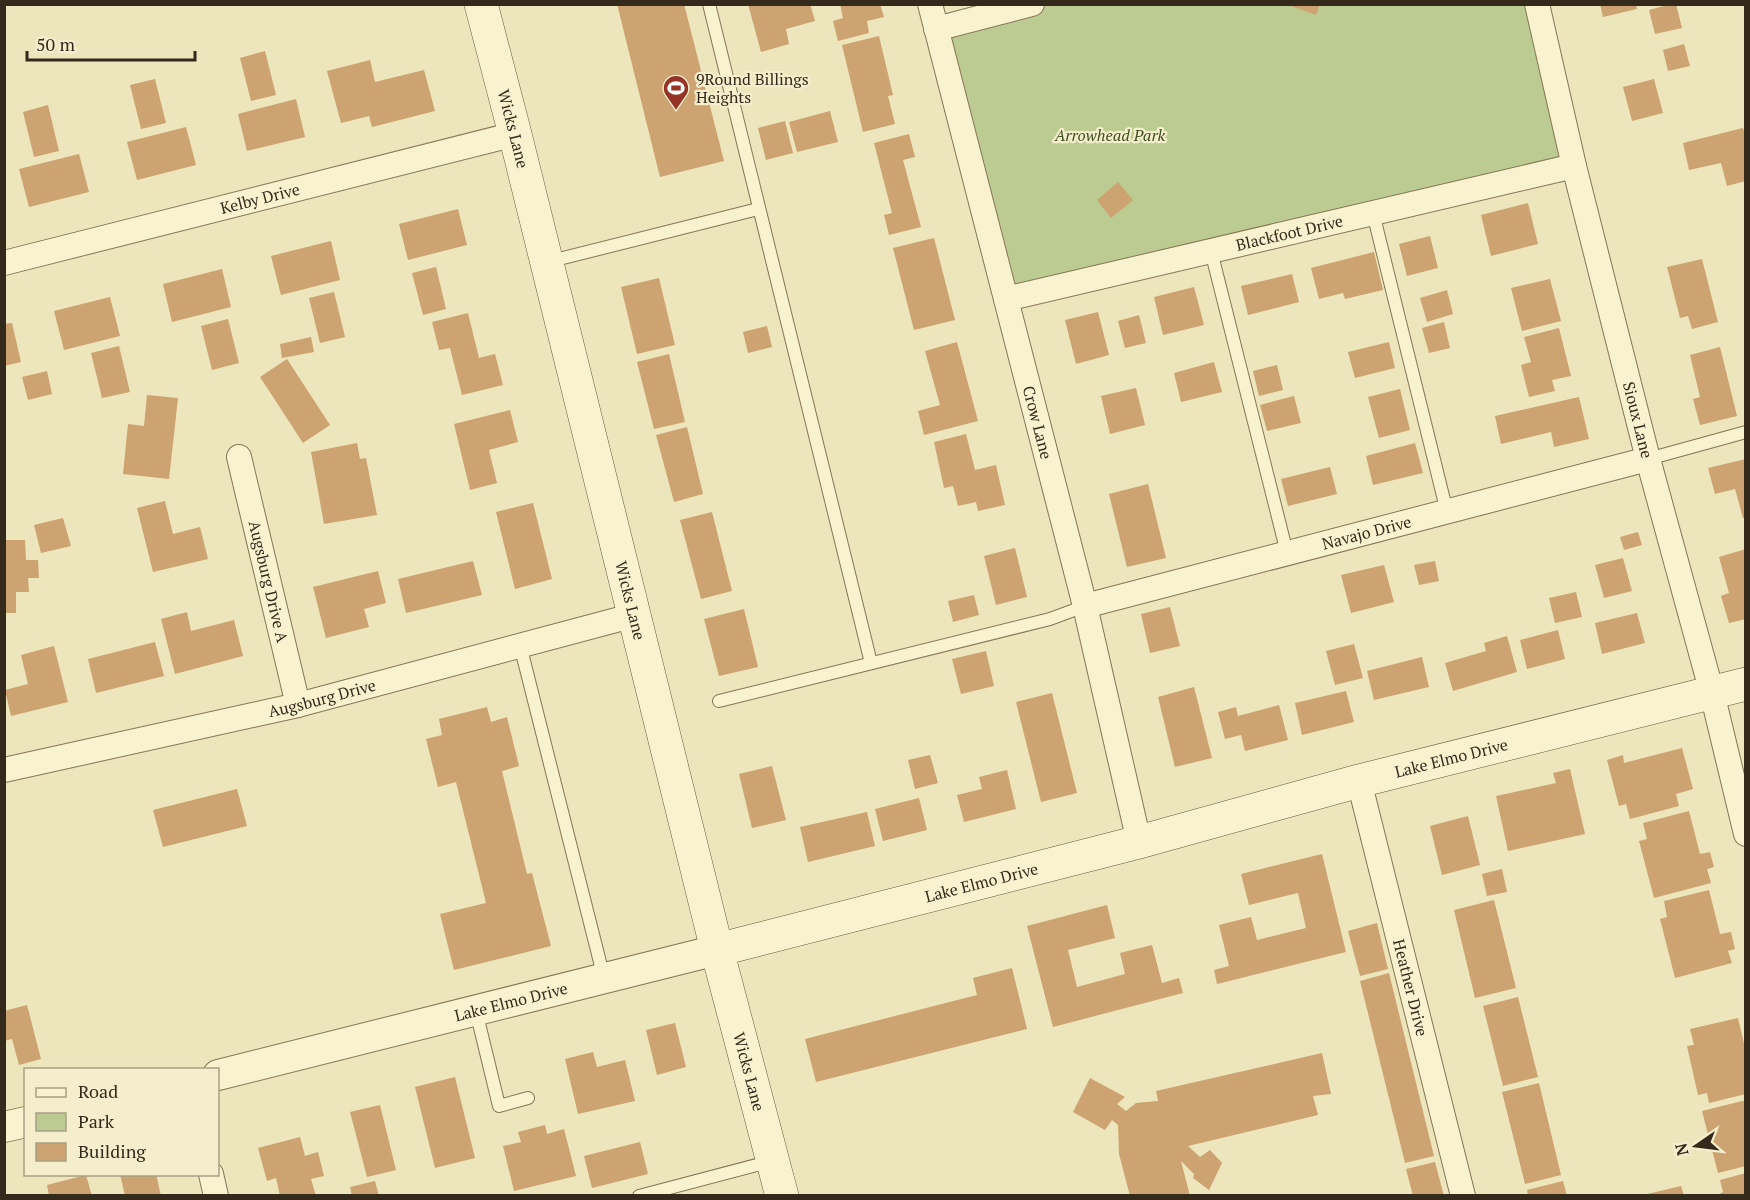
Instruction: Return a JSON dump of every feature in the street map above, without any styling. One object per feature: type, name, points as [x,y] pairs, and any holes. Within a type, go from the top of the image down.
[{"type":"main road","name":"Wicks Lane","points":[[481,4],[717,950],[782,1196]]},
{"type":"main road","name":"Lake Elmo Drive","points":[[717,950],[1139,842],[1359,781],[1746,684]]},
{"type":"street","name":"Crow Lane","points":[[930,4],[1085,606],[1139,842]]},
{"type":"street","points":[[936,28],[1032,4]]},
{"type":"street","name":"Sioux Lane","points":[[1537,4],[1574,166],[1648,459],[1712,693],[1746,834]]},
{"type":"street","name":"Kelby Drive","points":[[4,263],[515,134]]},
{"type":"street","name":"Blackfoot Drive","points":[[1006,299],[1574,166]]},
{"type":"street","name":"Augsburg Drive A","points":[[239,457],[298,705]]},
{"type":"street","name":"Navajo Drive","points":[[1085,606],[1648,459]]},
{"type":"street","name":"Augsburg Drive","points":[[4,770],[298,705],[635,615]]},
{"type":"street","name":"Heather Drive","points":[[1359,781],[1463,1196]]},
{"type":"street","name":"Lake Elmo Drive","points":[[219,1075],[717,950]]},
{"type":"street","points":[[4,1127],[24,1122]]},
{"type":"street","points":[[211,1176],[216,1196]]},
{"type":"lane","points":[[709,4],[871,663]]},
{"type":"lane","points":[[546,262],[758,209]]},
{"type":"lane","points":[[1373,213],[1447,512]]},
{"type":"lane","points":[[1211,251],[1287,553]]},
{"type":"lane","points":[[1648,459],[1746,432]]},
{"type":"lane","points":[[719,701],[1050,619],[1085,606]]},
{"type":"lane","points":[[520,645],[604,978]]},
{"type":"lane","points":[[476,1010],[499,1106],[528,1098]]},
{"type":"lane","points":[[639,1196],[773,1161]]},
{"type":"green space","name":"Arrowhead Park","points":[[1039,4],[1531,5],[1571,157],[1014,288],[945,26]]},
{"type":"building","points":[[617,4],[684,4],[724,161],[660,177]]},
{"type":"building","points":[[748,4],[810,4],[815,21],[786,29],[789,44],[761,52]]},
{"type":"building","points":[[840,4],[880,4],[884,17],[867,21],[869,33],[838,41],[833,21],[843,18]]},
{"type":"building","points":[[1286,4],[1320,4],[1316,15]]},
{"type":"building","points":[[1600,4],[1636,4],[1637,9],[1603,17]]},
{"type":"building","points":[[1676,4],[1682,28],[1655,34],[1649,10]]},
{"type":"building","points":[[879,36],[893,95],[888,96],[895,124],[863,132],[842,45]]},
{"type":"building","points":[[1684,44],[1690,66],[1668,71],[1663,50]]},
{"type":"building","points":[[265,51],[276,95],[251,101],[240,58]]},
{"type":"building","points":[[370,60],[375,82],[424,70],[435,111],[372,127],[369,116],[341,123],[327,71]]},
{"type":"building","points":[[155,79],[166,123],[141,129],[130,85]]},
{"type":"building","points":[[1654,79],[1663,113],[1632,121],[1623,87]]},
{"type":"building","points":[[296,99],[305,137],[247,151],[238,114]]},
{"type":"building","points":[[48,105],[59,151],[34,157],[23,112]]},
{"type":"building","points":[[830,111],[838,142],[797,152],[789,122]]},
{"type":"building","points":[[785,121],[793,153],[766,160],[758,128]]},
{"type":"building","points":[[186,127],[196,165],[137,180],[127,142]]},
{"type":"building","points":[[1743,128],[1746,137],[1746,181],[1727,186],[1721,163],[1689,170],[1683,143]]},
{"type":"building","points":[[909,134],[915,157],[903,160],[921,227],[889,235],[884,215],[892,213],[874,143]]},
{"type":"building","points":[[79,154],[89,192],[29,207],[19,169]]},
{"type":"building","points":[[1118,182],[1133,200],[1111,218],[1097,200]]},
{"type":"building","points":[[1528,203],[1538,244],[1491,256],[1481,215]]},
{"type":"building","points":[[458,209],[467,245],[408,260],[399,224]]},
{"type":"building","points":[[1430,236],[1438,268],[1407,276],[1399,244]]},
{"type":"building","points":[[934,238],[955,320],[914,330],[893,248]]},
{"type":"building","points":[[331,241],[340,280],[281,295],[271,256]]},
{"type":"building","points":[[1374,252],[1383,290],[1345,299],[1343,293],[1319,299],[1311,268]]},
{"type":"building","points":[[1702,259],[1718,322],[1692,329],[1688,316],[1680,318],[1667,267]]},
{"type":"building","points":[[436,267],[446,309],[423,315],[412,273]]},
{"type":"building","points":[[222,269],[231,307],[172,322],[163,284]]},
{"type":"building","points":[[1292,274],[1299,302],[1248,315],[1241,286]]},
{"type":"building","points":[[659,278],[675,345],[637,354],[621,287]]},
{"type":"building","points":[[1550,279],[1561,321],[1522,331],[1511,288]]},
{"type":"building","points":[[1194,287],[1204,325],[1163,335],[1154,297]]},
{"type":"building","points":[[1447,290],[1453,314],[1427,322],[1420,298]]},
{"type":"building","points":[[334,292],[345,337],[320,343],[309,298]]},
{"type":"building","points":[[110,297],[120,336],[64,350],[54,311]]},
{"type":"building","points":[[1098,312],[1109,355],[1076,364],[1065,320]]},
{"type":"building","points":[[468,313],[479,358],[495,354],[503,385],[462,395],[450,348],[439,350],[432,322]]},
{"type":"building","points":[[1139,315],[1146,343],[1125,348],[1118,321]]},
{"type":"building","points":[[228,319],[239,363],[212,370],[201,326]]},
{"type":"building","points":[[1444,322],[1450,348],[1429,353],[1422,328]]},
{"type":"building","points":[[12,323],[21,362],[4,366],[4,324]]},
{"type":"building","points":[[767,326],[772,347],[748,353],[743,332]]},
{"type":"building","points":[[1559,328],[1571,376],[1552,380],[1555,391],[1529,397],[1521,365],[1531,362],[1524,337]]},
{"type":"building","points":[[311,337],[314,352],[282,358],[280,344]]},
{"type":"building","points":[[957,342],[978,421],[924,435],[918,411],[940,405],[925,351]]},
{"type":"building","points":[[1389,342],[1395,368],[1355,378],[1348,352]]},
{"type":"building","points":[[119,346],[130,392],[102,398],[91,353]]},
{"type":"building","points":[[1720,347],[1737,416],[1700,425],[1693,399],[1700,397],[1690,355]]},
{"type":"building","points":[[669,354],[685,422],[654,429],[637,362]]},
{"type":"building","points":[[287,359],[330,425],[303,443],[260,377]]},
{"type":"building","points":[[1214,362],[1222,392],[1181,402],[1174,373]]},
{"type":"building","points":[[1277,365],[1283,390],[1259,396],[1253,371]]},
{"type":"building","points":[[47,371],[52,394],[28,400],[22,377]]},
{"type":"building","points":[[1136,388],[1145,425],[1110,434],[1101,396]]},
{"type":"building","points":[[1400,389],[1410,430],[1379,438],[1368,397]]},
{"type":"building","points":[[147,395],[178,398],[169,479],[123,474],[128,424],[144,426]]},
{"type":"building","points":[[1294,396],[1301,423],[1267,431],[1260,405]]},
{"type":"building","points":[[1579,397],[1589,439],[1554,447],[1551,432],[1501,444],[1495,416]]},
{"type":"building","points":[[510,410],[518,442],[489,450],[497,483],[470,490],[454,424]]},
{"type":"building","points":[[687,427],[703,494],[674,502],[656,435]]},
{"type":"building","points":[[966,434],[975,470],[996,465],[1005,505],[978,511],[976,502],[958,506],[953,486],[944,488],[934,442]]},
{"type":"building","points":[[357,443],[360,459],[366,458],[377,515],[324,524],[311,452]]},
{"type":"building","points":[[1415,443],[1423,473],[1373,485],[1366,456]]},
{"type":"building","points":[[1746,459],[1746,518],[1743,518],[1735,489],[1715,494],[1708,468]]},
{"type":"building","points":[[1330,467],[1337,494],[1288,506],[1281,479]]},
{"type":"building","points":[[1148,484],[1166,558],[1127,567],[1109,494]]},
{"type":"building","points":[[165,501],[173,534],[200,527],[208,559],[153,572],[137,508]]},
{"type":"building","points":[[533,503],[552,579],[515,589],[496,512]]},
{"type":"building","points":[[712,512],[732,591],[701,599],[680,520]]},
{"type":"building","points":[[63,518],[71,546],[41,553],[34,525]]},
{"type":"building","points":[[1638,532],[1642,545],[1624,550],[1620,537]]},
{"type":"building","points":[[4,540],[25,540],[26,560],[38,560],[39,578],[28,578],[29,592],[16,592],[16,613],[4,613]]},
{"type":"building","points":[[1015,548],[1027,597],[996,605],[984,556]]},
{"type":"building","points":[[1746,549],[1746,619],[1729,623],[1721,596],[1729,593],[1719,557]]},
{"type":"building","points":[[1623,558],[1632,591],[1604,598],[1595,565]]},
{"type":"building","points":[[473,561],[482,595],[406,613],[398,579]]},
{"type":"building","points":[[1435,561],[1439,581],[1419,585],[1414,565]]},
{"type":"building","points":[[1384,565],[1394,602],[1351,613],[1341,575]]},
{"type":"building","points":[[378,571],[386,603],[364,609],[369,627],[326,638],[313,587]]},
{"type":"building","points":[[1576,592],[1582,617],[1555,623],[1549,598]]},
{"type":"building","points":[[974,595],[979,615],[953,622],[948,601]]},
{"type":"building","points":[[1170,607],[1180,646],[1150,653],[1141,614]]},
{"type":"building","points":[[744,609],[758,667],[719,676],[704,619]]},
{"type":"building","points":[[187,612],[191,631],[234,620],[243,656],[175,674],[161,619]]},
{"type":"building","points":[[1637,613],[1645,643],[1602,654],[1595,623]]},
{"type":"building","points":[[1558,630],[1565,659],[1527,669],[1520,640]]},
{"type":"building","points":[[1507,636],[1517,672],[1453,691],[1445,663],[1486,651],[1484,643]]},
{"type":"building","points":[[155,642],[164,676],[96,693],[88,659]]},
{"type":"building","points":[[1354,644],[1363,678],[1335,685],[1326,651]]},
{"type":"building","points":[[54,646],[68,702],[11,716],[5,690],[28,684],[21,655]]},
{"type":"building","points":[[986,651],[994,686],[961,694],[952,659]]},
{"type":"building","points":[[1422,657],[1429,687],[1374,700],[1367,671]]},
{"type":"building","points":[[1194,687],[1212,758],[1175,767],[1158,697]]},
{"type":"building","points":[[1346,691],[1354,722],[1302,735],[1295,703]]},
{"type":"building","points":[[1052,693],[1077,793],[1041,802],[1016,702]]},
{"type":"building","points":[[1279,705],[1288,740],[1245,751],[1241,735],[1225,739],[1218,712],[1236,707],[1238,716]]},
{"type":"building","points":[[487,707],[491,722],[507,717],[519,766],[502,771],[527,874],[532,873],[551,946],[454,970],[440,914],[486,903],[456,782],[438,787],[426,739],[442,735],[439,719]]},
{"type":"building","points":[[1682,748],[1693,789],[1676,794],[1679,806],[1630,819],[1626,804],[1619,806],[1607,760],[1623,755],[1624,763]]},
{"type":"building","points":[[930,755],[938,783],[915,789],[908,760]]},
{"type":"building","points":[[772,766],[786,820],[752,828],[739,774]]},
{"type":"building","points":[[1570,769],[1585,834],[1508,851],[1496,796],[1556,783],[1553,773]]},
{"type":"building","points":[[1007,770],[1016,809],[964,822],[957,795],[982,789],[979,777]]},
{"type":"building","points":[[237,789],[247,826],[163,847],[153,810]]},
{"type":"building","points":[[919,798],[927,830],[883,841],[875,809]]},
{"type":"building","points":[[1689,811],[1700,854],[1710,852],[1714,867],[1707,869],[1711,883],[1654,898],[1639,841],[1647,839],[1643,823]]},
{"type":"building","points":[[867,812],[875,846],[808,862],[800,827]]},
{"type":"building","points":[[1468,816],[1480,865],[1442,875],[1430,826]]},
{"type":"building","points":[[1322,854],[1346,952],[1217,984],[1214,970],[1229,966],[1219,925],[1251,917],[1257,940],[1306,928],[1298,893],[1249,905],[1241,874]]},
{"type":"building","points":[[1502,869],[1507,892],[1487,896],[1482,874]]},
{"type":"building","points":[[1709,890],[1720,934],[1731,932],[1735,949],[1728,951],[1732,963],[1675,978],[1660,919],[1667,917],[1664,901]]},
{"type":"building","points":[[1494,900],[1516,988],[1475,998],[1454,910]]},
{"type":"building","points":[[1107,905],[1115,938],[1068,950],[1077,987],[1125,974],[1120,953],[1152,945],[1162,983],[1179,978],[1183,993],[1053,1027],[1027,926]]},
{"type":"building","points":[[1377,923],[1388,969],[1360,976],[1348,931]]},
{"type":"building","points":[[1012,968],[1027,1029],[816,1082],[805,1039],[977,995],[973,978]]},
{"type":"building","points":[[1389,973],[1434,1156],[1405,1163],[1360,981]]},
{"type":"building","points":[[1518,997],[1538,1077],[1503,1086],[1483,1006]]},
{"type":"building","points":[[27,1005],[41,1059],[19,1065],[12,1039],[4,1041],[4,1011]]},
{"type":"building","points":[[1738,1018],[1746,1052],[1746,1094],[1709,1103],[1707,1093],[1698,1095],[1687,1046],[1694,1045],[1690,1029]]},
{"type":"building","points":[[675,1023],[686,1067],[657,1075],[646,1030]]},
{"type":"building","points":[[593,1052],[597,1067],[625,1060],[635,1101],[578,1114],[565,1059]]},
{"type":"building","points":[[1322,1053],[1331,1094],[1313,1096],[1318,1115],[1188,1146],[1200,1157],[1210,1150],[1222,1163],[1209,1190],[1193,1178],[1194,1174],[1181,1161],[1190,1196],[1130,1196],[1119,1154],[1118,1125],[1112,1120],[1105,1130],[1073,1112],[1090,1078],[1125,1097],[1117,1104],[1126,1111],[1136,1103],[1158,1101],[1156,1091]]},
{"type":"building","points":[[455,1077],[475,1158],[435,1168],[415,1087]]},
{"type":"building","points":[[1539,1083],[1561,1175],[1525,1184],[1502,1092]]},
{"type":"building","points":[[1746,1100],[1746,1166],[1718,1173],[1702,1111]]},
{"type":"building","points":[[380,1105],[396,1170],[367,1177],[350,1112]]},
{"type":"building","points":[[545,1125],[547,1134],[564,1129],[576,1176],[514,1191],[503,1146],[521,1142],[518,1132]]},
{"type":"building","points":[[300,1137],[305,1156],[318,1152],[324,1176],[311,1179],[316,1196],[280,1196],[276,1178],[267,1181],[258,1148]]},
{"type":"building","points":[[640,1142],[648,1174],[592,1188],[584,1156]]},
{"type":"building","points":[[1435,1162],[1444,1196],[1413,1196],[1406,1169]]},
{"type":"building","points":[[1746,1173],[1746,1196],[1715,1196],[1723,1192],[1720,1180]]},
{"type":"building","points":[[86,1176],[92,1196],[49,1196],[47,1185]]},
{"type":"building","points":[[120,1176],[156,1176],[161,1196],[125,1196]]},
{"type":"building","points":[[375,1181],[379,1196],[352,1196],[350,1187]]},
{"type":"building","points":[[1563,1181],[1567,1196],[1528,1196],[1527,1190]]},
{"type":"building","points":[[1681,1186],[1684,1196],[1643,1196],[1643,1195]]},
{"type":"place","name":"9Round Billings Heights","points":[[676,111]]}]
